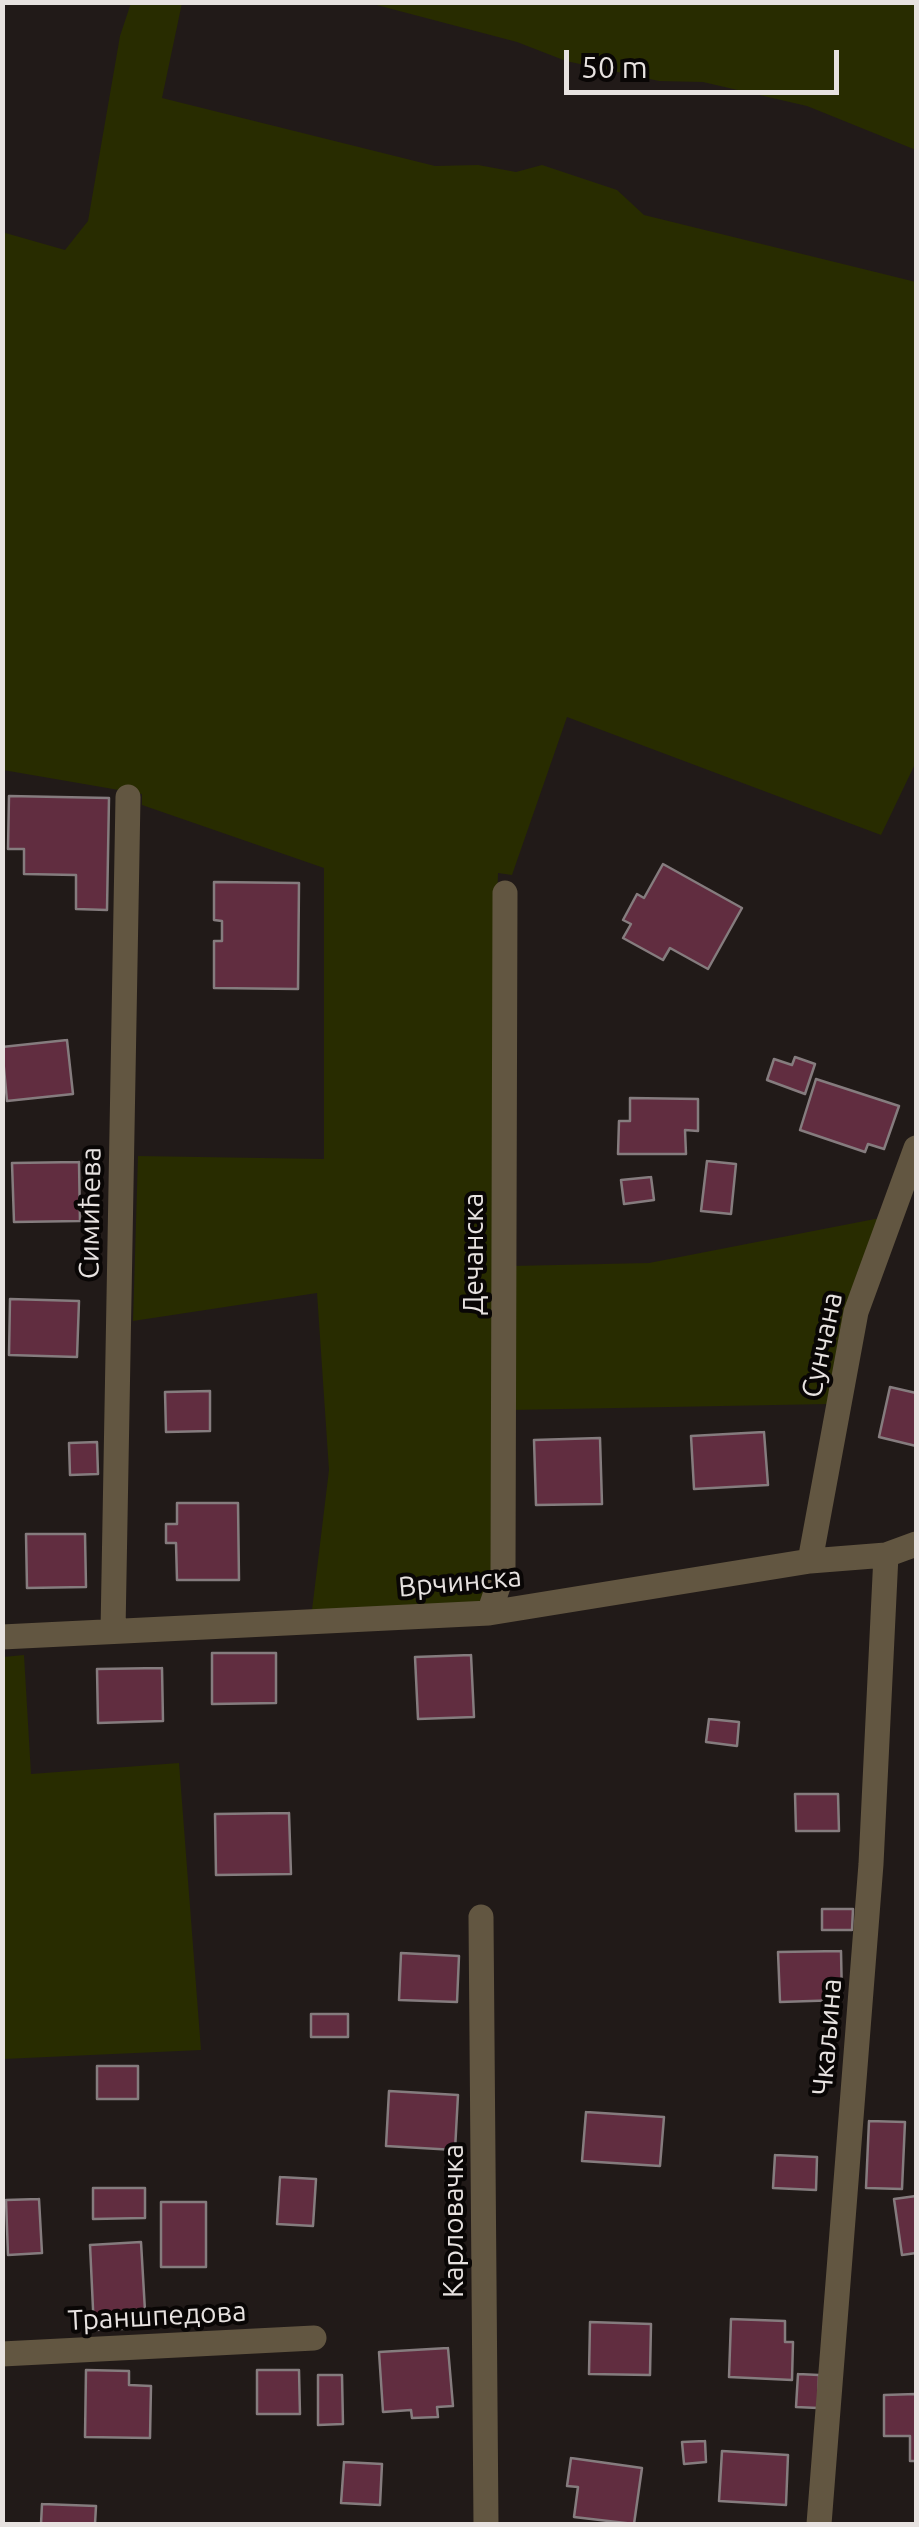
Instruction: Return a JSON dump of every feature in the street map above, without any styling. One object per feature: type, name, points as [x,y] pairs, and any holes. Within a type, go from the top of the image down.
[{"type":"street","name":"Симићева","points":[[113,1631],[128,797]]},
{"type":"street","name":"Дечанска","points":[[489,1613],[503,1572],[504,893]]},
{"type":"street","name":"Сунчана","points":[[810,1561],[856,1312],[916,1148]]},
{"type":"street","name":"Врчинска","points":[[2,1637],[489,1613],[810,1561],[886,1555],[916,1544]]},
{"type":"street","name":"Чкаљина","points":[[819,2524],[871,1864],[886,1555]]},
{"type":"street","name":"Карловачка","points":[[482,1917],[486,2524]]},
{"type":"street","name":"Траншпедова","points":[[2,2354],[314,2338]]},
{"type":"green space","points":[[131,3],[182,3],[162,98],[435,166],[478,165],[516,172],[542,165],[617,190],[644,215],[916,282],[916,762],[881,835],[567,717],[512,875],[498,873],[492,1072],[493,1569],[482,1605],[312,1610],[329,1470],[317,1293],[133,1321],[138,1156],[324,1159],[324,868],[142,805],[142,794],[3,770],[2,232],[65,250],[88,221],[120,36]]},
{"type":"green space","points":[[369,3],[916,3],[916,150],[807,106],[703,82],[659,81],[566,61],[517,42]]},
{"type":"green space","points":[[880,1218],[829,1404],[510,1410],[511,1266],[649,1263]]},
{"type":"green space","points":[[24,1655],[31,1774],[179,1763],[201,2050],[3,2059],[3,1657]]},
{"type":"building","points":[[9,796],[109,798],[107,910],[76,909],[76,875],[24,874],[24,849],[8,849]]},
{"type":"building","points":[[663,864],[742,908],[708,969],[670,948],[663,960],[623,938],[631,924],[623,920],[637,894],[644,898]]},
{"type":"building","points":[[214,882],[299,883],[298,989],[214,988],[214,941],[222,941],[222,921],[214,920]]},
{"type":"building","points":[[67,1040],[73,1094],[7,1101],[2,1047]]},
{"type":"building","points":[[795,1057],[815,1064],[805,1094],[767,1080],[774,1059],[792,1065]]},
{"type":"building","points":[[816,1079],[899,1106],[884,1149],[868,1144],[865,1152],[800,1130]]},
{"type":"building","points":[[630,1098],[698,1099],[698,1131],[685,1130],[686,1154],[618,1154],[619,1121],[630,1121]]},
{"type":"building","points":[[707,1161],[736,1164],[731,1214],[701,1211]]},
{"type":"building","points":[[79,1162],[80,1221],[14,1222],[12,1163]]},
{"type":"building","points":[[651,1177],[654,1200],[624,1204],[621,1180]]},
{"type":"building","points":[[10,1299],[79,1301],[77,1357],[9,1355]]},
{"type":"building","points":[[890,1387],[916,1393],[916,1446],[879,1437]]},
{"type":"building","points":[[210,1391],[210,1431],[166,1432],[165,1392]]},
{"type":"building","points":[[764,1432],[768,1485],[694,1489],[691,1436]]},
{"type":"building","points":[[600,1438],[602,1504],[536,1505],[534,1440]]},
{"type":"building","points":[[97,1442],[98,1474],[70,1475],[69,1443]]},
{"type":"building","points":[[177,1503],[238,1503],[239,1580],[177,1580],[176,1543],[166,1543],[166,1524],[177,1524]]},
{"type":"building","points":[[26,1534],[85,1534],[86,1587],[27,1588]]},
{"type":"building","points":[[212,1653],[276,1653],[276,1703],[212,1704]]},
{"type":"building","points":[[471,1655],[474,1717],[418,1719],[415,1657]]},
{"type":"building","points":[[162,1668],[163,1721],[98,1723],[97,1669]]},
{"type":"building","points":[[709,1719],[739,1722],[737,1746],[706,1742]]},
{"type":"building","points":[[795,1794],[838,1794],[839,1831],[796,1831]]},
{"type":"building","points":[[289,1813],[291,1874],[216,1875],[215,1814]]},
{"type":"building","points":[[822,1909],[853,1909],[852,1930],[822,1930]]},
{"type":"building","points":[[841,1951],[842,2000],[780,2002],[778,1952]]},
{"type":"building","points":[[401,1953],[459,1956],[457,2002],[399,2000]]},
{"type":"building","points":[[311,2014],[348,2014],[348,2037],[311,2037]]},
{"type":"building","points":[[97,2066],[138,2066],[138,2099],[97,2099]]},
{"type":"building","points":[[389,2091],[458,2095],[455,2150],[386,2146]]},
{"type":"building","points":[[586,2112],[664,2117],[660,2166],[582,2161]]},
{"type":"building","points":[[869,2121],[905,2122],[902,2189],[866,2188]]},
{"type":"building","points":[[775,2155],[817,2157],[816,2190],[773,2188]]},
{"type":"building","points":[[280,2177],[316,2179],[313,2226],[277,2224]]},
{"type":"building","points":[[93,2188],[145,2188],[145,2218],[93,2219]]},
{"type":"building","points":[[916,2196],[916,2253],[902,2255],[894,2199]]},
{"type":"building","points":[[39,2199],[42,2253],[8,2255],[6,2200]]},
{"type":"building","points":[[161,2202],[206,2202],[206,2267],[161,2267]]},
{"type":"building","points":[[141,2242],[146,2328],[94,2330],[90,2245]]},
{"type":"building","points":[[731,2319],[785,2321],[785,2342],[793,2342],[792,2380],[729,2377]]},
{"type":"building","points":[[590,2322],[651,2324],[650,2375],[589,2374]]},
{"type":"building","points":[[448,2348],[453,2406],[437,2407],[438,2417],[412,2418],[411,2410],[383,2412],[379,2352]]},
{"type":"building","points":[[86,2370],[129,2371],[129,2385],[151,2386],[150,2438],[85,2437]]},
{"type":"building","points":[[257,2370],[299,2370],[300,2414],[257,2414]]},
{"type":"building","points":[[798,2374],[819,2375],[818,2408],[796,2407]]},
{"type":"building","points":[[318,2375],[342,2375],[343,2424],[318,2425]]},
{"type":"building","points":[[916,2394],[916,2461],[910,2461],[910,2436],[884,2436],[884,2395]]},
{"type":"building","points":[[705,2441],[706,2462],[684,2464],[682,2442]]},
{"type":"building","points":[[722,2451],[788,2455],[786,2505],[719,2501]]},
{"type":"building","points":[[571,2458],[642,2468],[634,2524],[574,2517],[578,2487],[567,2486]]},
{"type":"building","points":[[344,2462],[382,2464],[380,2505],[341,2503]]},
{"type":"building","points":[[42,2504],[96,2506],[95,2524],[41,2524]]}]
